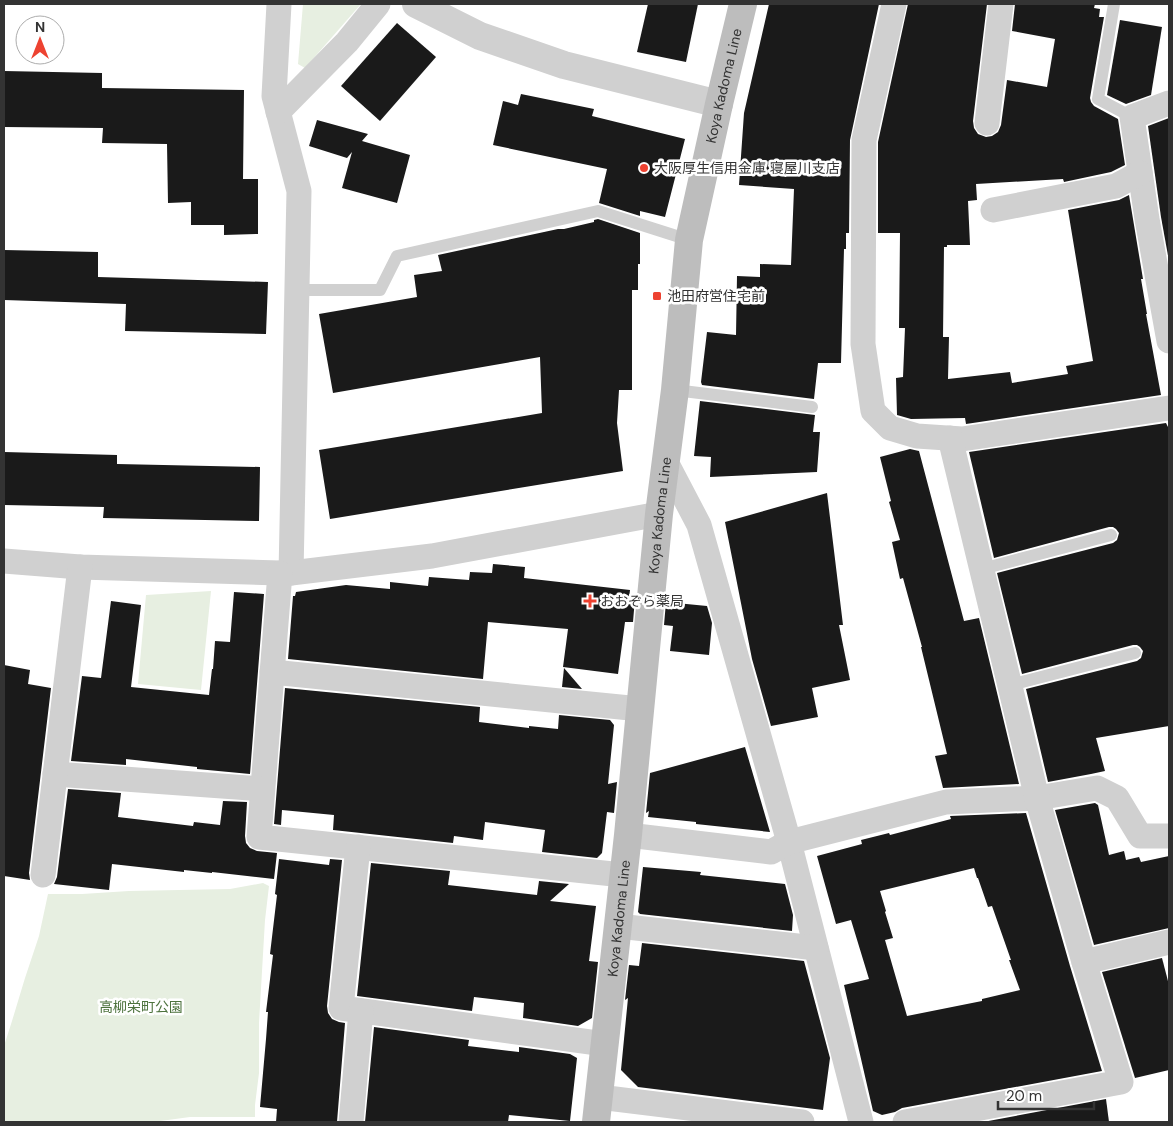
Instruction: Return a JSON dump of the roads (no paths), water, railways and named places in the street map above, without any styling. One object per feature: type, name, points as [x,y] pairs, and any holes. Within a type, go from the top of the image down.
[{"type":"main road","name":"Koya Kadoma Line","points":[[598,1109],[628,835],[659,514],[675,390],[689,240],[743,4]]},
{"type":"street","points":[[279,4],[274,96],[299,191],[297,290],[286,573],[272,672],[259,837],[623,875]]},
{"type":"street","points":[[278,112],[347,42],[378,4]]},
{"type":"street","points":[[416,4],[480,36],[564,65],[719,104]]},
{"type":"street","points":[[894,4],[864,140],[863,344],[873,411],[890,428],[917,436],[962,439],[1169,408]]},
{"type":"street","points":[[987,123],[1001,4]]},
{"type":"street","points":[[1168,333],[1158,217],[1140,173],[1132,117],[1169,103]]},
{"type":"street","points":[[994,210],[1116,186],[1140,173]]},
{"type":"street","points":[[905,1122],[1121,1082],[1037,798],[950,438]]},
{"type":"street","points":[[666,462],[699,525],[789,842],[861,1122]]},
{"type":"street","points":[[4,561],[80,566],[286,573],[432,556],[659,514]]},
{"type":"street","points":[[43,875],[80,566]]},
{"type":"street","points":[[272,672],[640,709]]},
{"type":"street","points":[[55,774],[262,789]]},
{"type":"street","points":[[628,835],[771,852],[789,842],[946,802],[1037,798],[1097,788],[1117,798],[1140,836],[1169,836]]},
{"type":"street","points":[[358,848],[341,1008],[605,1044]]},
{"type":"street","points":[[618,926],[816,948]]},
{"type":"street","points":[[1084,962],[1169,942]]},
{"type":"street","points":[[351,1122],[361,1011]]},
{"type":"street","points":[[598,1109],[802,1122]]},
{"type":"lane","points":[[1114,4],[1098,99],[1132,117]]},
{"type":"lane","points":[[297,290],[380,290],[397,256],[598,211],[689,240]]},
{"type":"lane","points":[[675,390],[812,407]]},
{"type":"lane","points":[[982,569],[1111,535]]},
{"type":"lane","points":[[1010,685],[1135,653]]},
{"type":"place","name":"大阪厚生信用金庫 寝屋川支店","points":[[644,168]]},
{"type":"place","name":"池田府営住宅前","points":[[657,296]]},
{"type":"place","name":"おおぞら薬局","points":[[590,601]]},
{"type":"park label","name":"高柳栄町公園","points":[[141,1007]]}]
